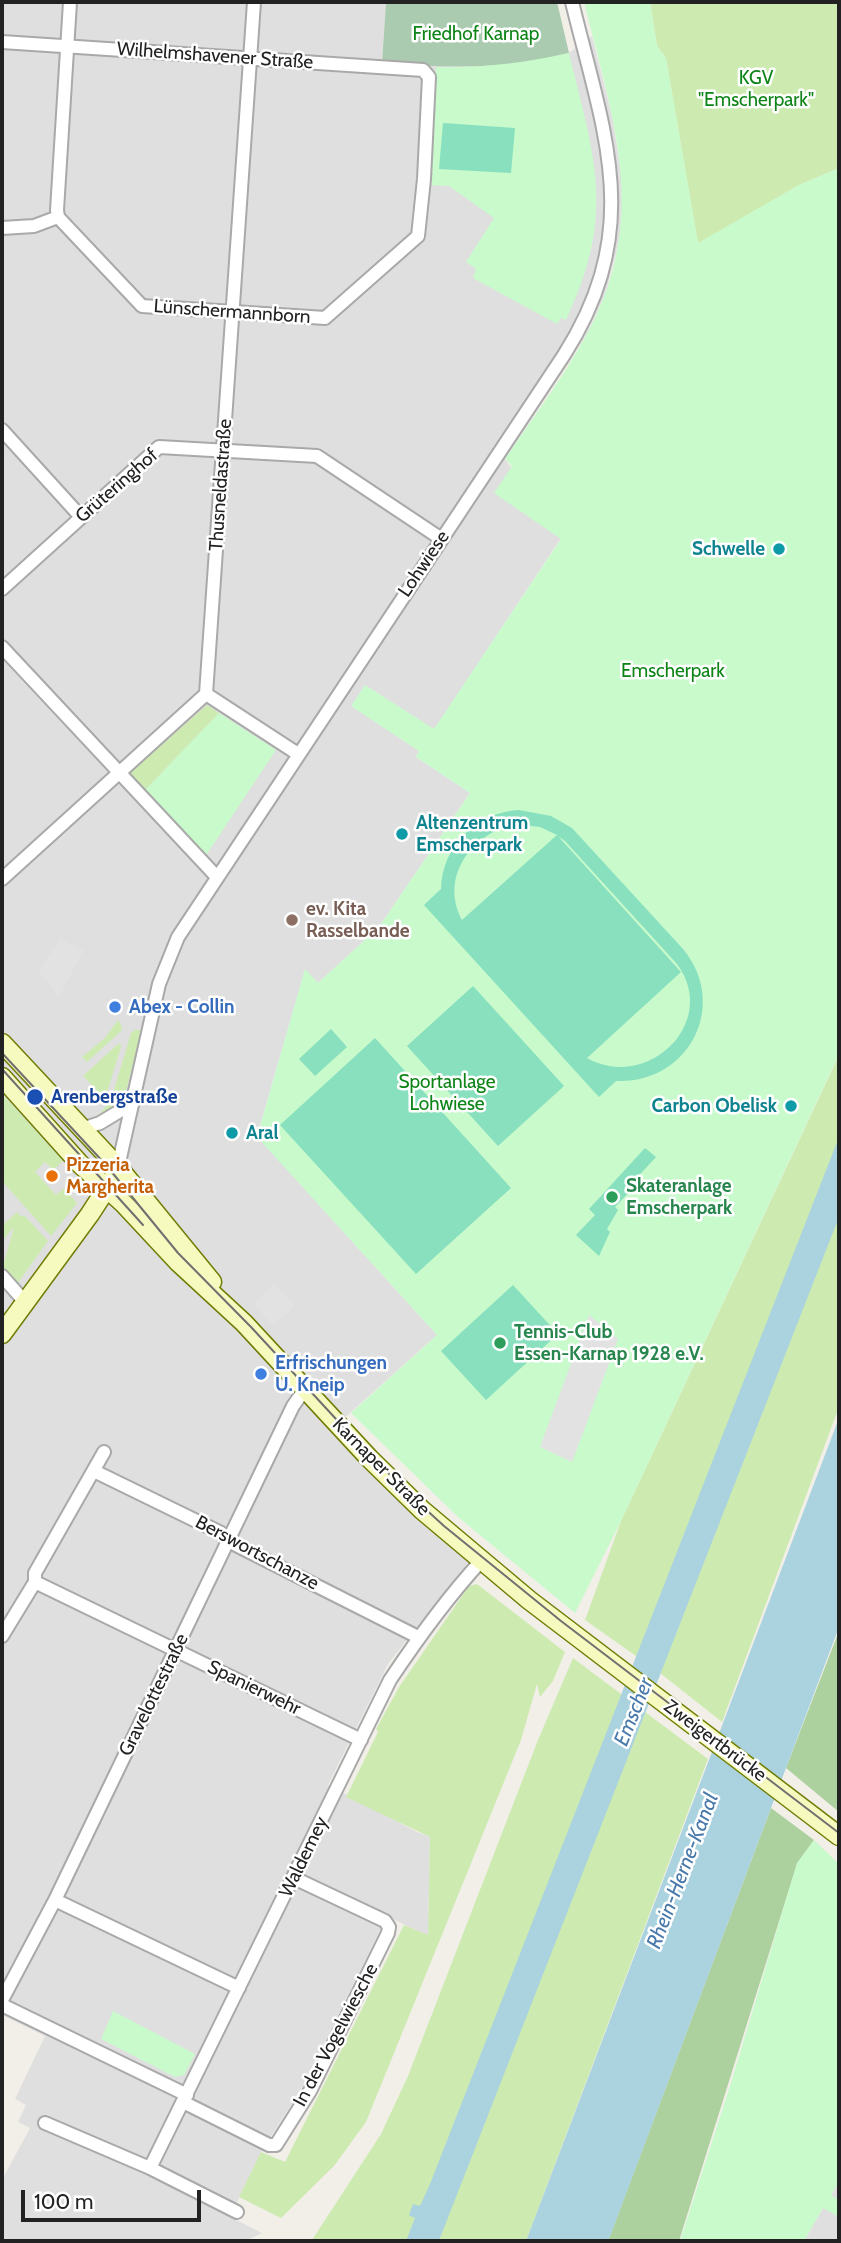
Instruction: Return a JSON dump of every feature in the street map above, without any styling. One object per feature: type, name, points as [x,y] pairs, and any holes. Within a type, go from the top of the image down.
[{"type":"main road","name":"Karnaper Straße","points":[[2,1043],[118,1167],[244,1324]]},
{"type":"main road","name":"Karnaper Straße","points":[[3,1080],[79,1163],[244,1324],[369,1458],[422,1510],[529,1600]]},
{"type":"main road","points":[[2,1334],[107,1190],[118,1167]]},
{"type":"main road","name":"Zweigertbrücke","points":[[529,1600],[839,1836]]},
{"type":"street","points":[[2,228],[34,226],[58,217],[70,2]]},
{"type":"street","name":"Thusneldastraße","points":[[206,694],[254,2]]},
{"type":"street","name":"Lohwiese","points":[[118,1167],[165,966],[178,937],[576,335],[593,300],[607,256],[612,212],[611,173],[603,125],[572,2]]},
{"type":"street","name":"Wilhelmshavener Straße","points":[[2,42],[427,72]]},
{"type":"street","name":"Lünschermannborn","points":[[58,217],[142,306],[325,318],[413,242],[419,229],[424,179],[429,77],[427,72]]},
{"type":"street","points":[[2,430],[81,517]]},
{"type":"street","name":"Grüteringhof","points":[[2,589],[159,447],[317,456],[440,538]]},
{"type":"street","points":[[2,647],[216,876]]},
{"type":"street","points":[[2,879],[206,694],[298,754]]},
{"type":"street","points":[[82,1129],[100,1123],[133,1102]]},
{"type":"street","points":[[2,1276],[25,1302]]},
{"type":"street","name":"Gravelottestraße","points":[[2,2003],[55,1900],[293,1406],[305,1389]]},
{"type":"street","points":[[2,1636],[35,1582],[36,1573],[104,1452]]},
{"type":"street","name":"Berswortschanze","points":[[94,1471],[418,1637]]},
{"type":"street","name":"Waldemey","points":[[150,2168],[390,1679],[418,1637],[465,1577],[481,1561]]},
{"type":"street","name":"Spanierwehr","points":[[35,1582],[360,1741]]},
{"type":"street","name":"In der Vogelwiesche","points":[[185,2099],[269,2145],[276,2145],[310,2091],[382,1946],[389,1927],[385,1921],[294,1878]]},
{"type":"street","points":[[55,1900],[239,1988]]},
{"type":"street","points":[[2,2003],[185,2099]]},
{"type":"street","points":[[45,2123],[150,2168],[237,2212]]},
{"type":"shaded area","points":[[2,2],[386,2],[382,62],[465,67],[569,53],[592,36],[612,116],[621,171],[621,234],[605,295],[587,334],[505,459],[561,538],[434,730],[365,685],[352,706],[419,751],[416,757],[470,793],[379,927],[318,983],[305,970],[257,1136],[437,1335],[332,1429],[471,1559],[388,1664],[328,1785],[430,1837],[428,1936],[387,1916],[302,2088],[261,2152],[230,2217],[262,2233],[246,2241],[2,2241],[2,2180],[30,2128],[18,2122],[26,2105],[15,2099],[45,2036],[2,2015]]},
{"type":"shaded area","points":[[60,939],[84,950],[59,997],[38,971]]},
{"type":"shaded area","points":[[275,1284],[295,1306],[273,1326],[253,1304]]},
{"type":"shaded area","points":[[589,1315],[618,1339],[572,1462],[540,1447]]},
{"type":"shaded area","points":[[839,2182],[839,2241],[804,2241],[823,2208]]},
{"type":"green space","name":"Friedhof Karnap","points":[[386,2],[557,2],[569,53],[527,62],[486,66],[382,63]]},
{"type":"green space","name":"Emscherpark","points":[[584,2],[650,2],[657,46],[666,58],[698,243],[799,185],[839,168],[839,1054],[621,1521],[575,1613],[458,1517],[351,1413],[437,1335],[257,1137],[305,969],[318,983],[379,927],[470,793],[416,757],[419,751],[351,706],[365,685],[434,729],[561,539],[494,493],[512,466],[505,459],[563,374],[594,320],[610,280],[619,240],[622,200],[619,161],[605,83]]},
{"type":"green space","name":"KGV \"Emscherpark\"","points":[[650,2],[839,2],[839,168],[799,185],[698,244],[666,58],[657,46]]},
{"type":"green space","points":[[569,53],[593,156],[596,217],[582,283],[566,320],[561,318],[557,324],[473,278],[476,269],[466,262],[494,218],[449,186],[429,185],[436,67],[503,64]]},
{"type":"green space","points":[[443,123],[515,128],[511,173],[439,169]]},
{"type":"green space","points":[[207,705],[219,713],[143,792],[128,775]]},
{"type":"green space","points":[[219,713],[276,750],[205,857],[143,792]]},
{"type":"green space","points":[[519,810],[551,816],[572,828],[683,949],[697,971],[702,994],[701,1017],[694,1037],[681,1056],[663,1070],[641,1079],[616,1081],[599,1097],[424,905],[441,889],[448,859],[465,834],[489,817]],"holes":[[[513,824],[540,827],[557,835],[462,920],[456,904],[457,874],[472,848],[498,830]],[[558,836],[677,964],[681,972]],[[681,972],[688,986],[690,1008],[684,1028],[671,1046],[654,1058],[633,1066],[610,1066],[587,1058]]]},
{"type":"green space","points":[[473,986],[564,1086],[498,1146],[407,1046]]},
{"type":"green space","points":[[118,1020],[121,1031],[87,1062],[82,1057],[105,1038]]},
{"type":"green space","points":[[331,1029],[347,1047],[315,1076],[299,1059]]},
{"type":"green space","points":[[142,1030],[123,1102],[100,1117],[111,1100],[131,1033]]},
{"type":"green space","points":[[375,1038],[511,1188],[416,1274],[280,1125]]},
{"type":"green space","points":[[121,1044],[121,1047],[105,1099],[83,1076]]},
{"type":"green space","points":[[839,1055],[839,1407],[722,1722],[660,1673],[585,1620],[621,1521]]},
{"type":"green space","points":[[5,1097],[63,1161],[53,1170],[45,1162],[35,1172],[56,1195],[64,1188],[77,1203],[51,1236],[2,1181],[2,1100]]},
{"type":"green space","name":"Skateranlage Emscherpark","points":[[645,1148],[656,1157],[631,1184],[634,1187],[615,1207],[618,1210],[607,1229],[610,1232],[599,1256],[576,1235],[595,1215],[589,1209]]},
{"type":"green space","points":[[17,1212],[22,1217],[24,1215],[48,1241],[17,1284],[2,1270],[14,1227],[2,1241],[2,1226]]},
{"type":"green space","name":"Tennis-Club Essen-Karnap 1928 e.V.","points":[[513,1285],[558,1334],[486,1400],[441,1351]]},
{"type":"green space","points":[[477,1584],[565,1652],[553,1681],[540,1697],[537,1684],[521,1740],[366,2122],[334,2166],[281,2218],[239,2197],[261,2152],[285,2162],[404,1925],[428,1935],[430,1837],[346,1797],[378,1732],[376,1729],[399,1687],[469,1586]]},
{"type":"green space","points":[[839,1631],[839,1812],[786,1768]]},
{"type":"green space","points":[[573,1658],[708,1759],[526,2241],[312,2240],[381,2134],[408,2076],[538,1740]]},
{"type":"green space","points":[[771,1808],[814,1840],[797,1864],[679,2241],[608,2241]]},
{"type":"green space","points":[[814,1840],[839,1864],[839,2182],[831,2195],[839,2200],[839,2217],[823,2208],[804,2241],[680,2241],[797,1863]]},
{"type":"green space","points":[[113,2011],[195,2054],[184,2075],[175,2077],[101,2039]]},
{"type":"water","name":"Emscher","points":[[839,1137],[839,1217],[439,2241],[406,2241],[415,2218],[409,2215],[413,2204],[420,2206],[430,2184]]},
{"type":"water","name":"Rhein-Herne-Kanal","points":[[839,1418],[839,1627],[612,2231],[608,2241],[526,2241]]},
{"type":"tram line","points":[[2,1053],[106,1165],[178,1253],[409,1494],[444,1526],[561,1621],[839,1833]]},
{"type":"tram line","points":[[2,1069],[143,1225]]},
{"type":"place","name":"Schwelle","points":[[779,549]]},
{"type":"place","name":"Altenzentrum Emscherpark","points":[[402,834]]},
{"type":"place","name":"ev. Kita Rasselbande","points":[[292,920]]},
{"type":"place","name":"Abex - Collin","points":[[115,1007]]},
{"type":"place","name":"Arenbergstraße","points":[[35,1097]]},
{"type":"place","name":"Carbon Obelisk","points":[[791,1106]]},
{"type":"place","name":"Aral","points":[[232,1133]]},
{"type":"place","name":"Pizzeria Margherita","points":[[52,1176]]},
{"type":"place","name":"Skateranlage Emscherpark","points":[[612,1197]]},
{"type":"place","name":"Tennis-Club Essen-Karnap 1928 e.V.","points":[[500,1343]]},
{"type":"place","name":"Erfrischungen U. Kneip","points":[[261,1374]]},
{"type":"park label","name":"Sportanlage Lohwiese","points":[[447,1093]]}]
